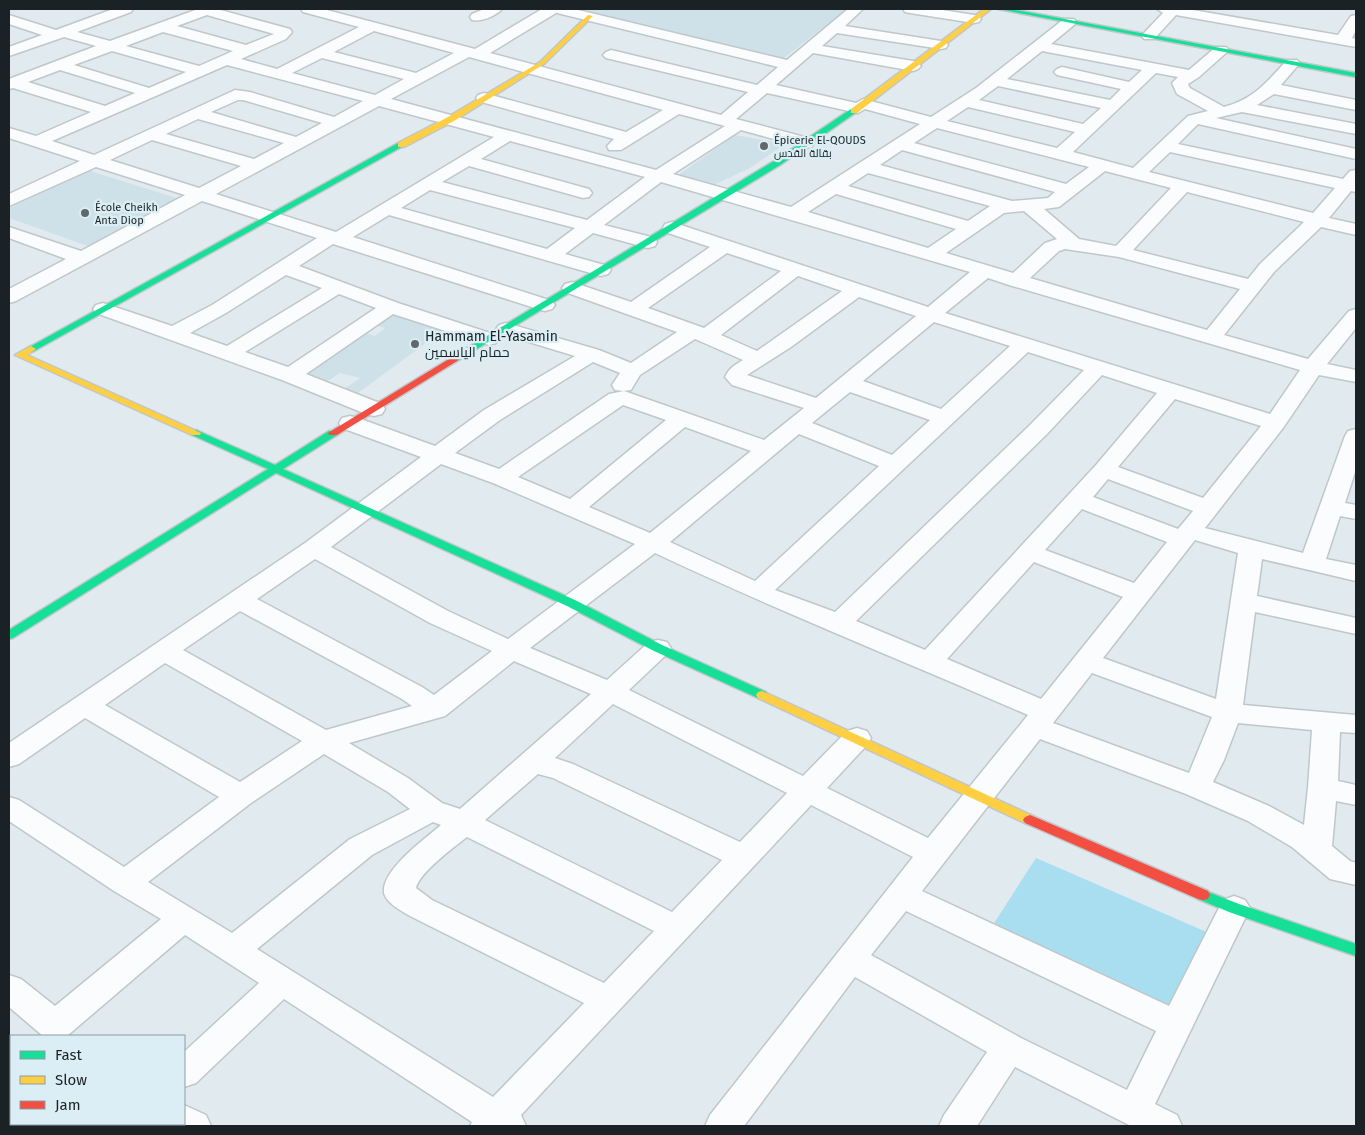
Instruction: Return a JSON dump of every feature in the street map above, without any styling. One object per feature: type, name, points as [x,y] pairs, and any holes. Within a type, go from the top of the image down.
[{"type":"street","points":[[88,9],[109,15]]},
{"type":"street","points":[[9,52],[126,9]]},
{"type":"street","points":[[308,9],[660,104],[677,96]]},
{"type":"street","points":[[346,19],[368,9]]},
{"type":"street","points":[[477,17],[495,9]]},
{"type":"street","points":[[9,297],[378,99],[473,53],[552,9]]},
{"type":"street","points":[[557,9],[788,65]]},
{"type":"street","points":[[550,256],[731,123],[761,88],[856,9]]},
{"type":"street","points":[[910,9],[974,19]]},
{"type":"street","points":[[9,636],[275,468],[727,194],[860,106],[988,9]]},
{"type":"street","points":[[1001,9],[1356,75]]},
{"type":"street","points":[[1149,36],[1170,9],[1349,42],[1356,20]]},
{"type":"street","points":[[1236,22],[1246,9]]},
{"type":"street","points":[[11,83],[208,10],[285,32],[281,36],[227,60],[36,142]]},
{"type":"street","points":[[14,353],[103,309],[356,168],[451,118],[542,63],[590,16]]},
{"type":"street","points":[[9,19],[61,34],[113,45],[201,71]]},
{"type":"street","points":[[794,213],[965,102],[1069,22]]},
{"type":"street","points":[[163,26],[246,50]]},
{"type":"street","points":[[280,73],[373,26]]},
{"type":"street","points":[[584,83],[639,28]]},
{"type":"street","points":[[833,28],[941,45]]},
{"type":"street","points":[[1039,46],[1190,74],[1194,74],[1221,50]]},
{"type":"street","points":[[808,48],[913,66]]},
{"type":"street","points":[[321,52],[418,78]]},
{"type":"street","points":[[611,55],[694,75],[933,121],[1356,230]]},
{"type":"street","points":[[227,60],[451,118],[594,159],[727,194],[1211,338],[1314,367],[1356,376]]},
{"type":"street","points":[[1137,174],[1194,119],[1242,107],[1265,94],[1292,63]]},
{"type":"street","points":[[60,65],[150,93]]},
{"type":"street","points":[[1062,154],[1112,105],[1154,68]]},
{"type":"street","points":[[1062,72],[1135,85],[1183,91],[1222,112]]},
{"type":"street","points":[[1183,91],[1180,83],[1190,74]]},
{"type":"street","points":[[594,159],[629,138],[677,96],[694,75]]},
{"type":"street","points":[[994,81],[1112,105]]},
{"type":"street","points":[[11,83],[106,112]]},
{"type":"street","points":[[1270,88],[1356,106]]},
{"type":"street","points":[[9,201],[238,94],[335,122]]},
{"type":"street","points":[[677,96],[731,123],[806,143]]},
{"type":"street","points":[[484,98],[629,138]]},
{"type":"street","points":[[965,102],[1087,130]]},
{"type":"street","points":[[125,104],[144,110]]},
{"type":"street","points":[[1242,107],[1356,129]]},
{"type":"street","points":[[196,113],[297,142]]},
{"type":"street","points":[[162,115],[180,121]]},
{"type":"street","points":[[1194,119],[1356,154]]},
{"type":"street","points":[[9,133],[545,305]]},
{"type":"street","points":[[152,135],[255,165]]},
{"type":"street","points":[[173,334],[220,309],[334,238],[386,210],[508,135]]},
{"type":"street","points":[[899,144],[1070,191]]},
{"type":"street","points":[[1166,146],[1353,183]]},
{"type":"street","points":[[467,160],[583,193]]},
{"type":"street","points":[[930,255],[999,208],[1053,203],[1102,165]]},
{"type":"street","points":[[548,216],[623,166]]},
{"type":"street","points":[[867,167],[1009,206]]},
{"type":"street","points":[[1211,338],[1267,268],[1353,183]]},
{"type":"street","points":[[428,184],[648,242]]},
{"type":"street","points":[[1120,252],[1183,186]]},
{"type":"street","points":[[835,188],[971,227]]},
{"type":"street","points":[[1029,206],[1073,243]]},
{"type":"street","points":[[386,210],[601,270]]},
{"type":"street","points":[[672,228],[932,315],[1097,368],[1172,389],[1275,424]]},
{"type":"street","points":[[9,232],[82,258]]},
{"type":"street","points":[[1016,280],[1052,247],[1073,243],[1120,252],[1252,286]]},
{"type":"street","points":[[633,310],[725,245]]},
{"type":"street","points":[[286,268],[391,307],[498,334],[592,354],[633,371]]},
{"type":"street","points":[[624,398],[623,385],[633,371],[699,334],[796,268]]},
{"type":"street","points":[[125,883],[241,796],[323,741],[435,709],[571,604],[653,544],[984,271]]},
{"type":"street","points":[[9,280],[28,287]]},
{"type":"street","points":[[228,354],[337,287]]},
{"type":"street","points":[[572,288],[699,334],[759,359]]},
{"type":"street","points":[[819,406],[740,380],[736,377],[738,372],[784,343],[856,290]]},
{"type":"street","points":[[290,375],[391,307]]},
{"type":"street","points":[[103,309],[290,375],[374,409]]},
{"type":"street","points":[[724,1126],[850,959],[1039,718],[1275,424],[1314,367],[1351,329]]},
{"type":"street","points":[[758,592],[1024,344]]},
{"type":"street","points":[[14,353],[275,468],[571,604],[658,648],[857,738],[977,797],[1234,908],[1356,950]]},
{"type":"street","points":[[9,757],[314,548],[492,416],[592,354]]},
{"type":"street","points":[[839,623],[1039,430],[1097,368]]},
{"type":"street","points":[[847,383],[945,418]]},
{"type":"street","points":[[930,662],[1104,470],[1172,389]]},
{"type":"street","points":[[501,478],[617,399],[624,398],[768,448]]},
{"type":"street","points":[[573,508],[683,418]]},
{"type":"street","points":[[350,423],[501,478],[573,508],[758,592],[839,623],[930,662],[1039,718],[1278,823],[1300,836],[1351,877]]},
{"type":"street","points":[[796,425],[894,464]]},
{"type":"street","points":[[1312,563],[1332,507],[1352,464],[1356,436]]},
{"type":"street","points":[[1104,470],[1207,508]]},
{"type":"street","points":[[1077,499],[1185,535],[1356,573]]},
{"type":"street","points":[[1332,507],[1356,512]]},
{"type":"street","points":[[314,548],[439,617],[611,692],[933,854]]},
{"type":"street","points":[[1196,787],[1210,760],[1228,713],[1251,549]]},
{"type":"street","points":[[1030,552],[1138,594]]},
{"type":"street","points":[[238,599],[412,693],[435,709]]},
{"type":"street","points":[[1243,601],[1356,626]]},
{"type":"street","points":[[608,1000],[421,908],[400,893],[402,880],[418,862],[533,762],[658,648]]},
{"type":"street","points":[[163,650],[398,785],[432,810],[464,823],[677,928]]},
{"type":"street","points":[[1084,661],[1228,713],[1356,724]]},
{"type":"street","points":[[84,705],[241,796]]},
{"type":"street","points":[[1316,850],[1323,788],[1326,721]]},
{"type":"street","points":[[9,806],[125,883],[184,918],[282,981],[497,1124],[608,1000],[857,738]]},
{"type":"street","points":[[533,762],[563,771],[744,857]]},
{"type":"street","points":[[1323,788],[1356,794]]},
{"type":"street","points":[[233,950],[361,848],[432,810]]},
{"type":"street","points":[[901,895],[1176,1025]]},
{"type":"street","points":[[850,959],[1009,1048],[1149,1119],[1176,1025],[1234,908]]},
{"type":"street","points":[[9,988],[49,1031],[184,918]]},
{"type":"street","points":[[185,1072],[282,981]]},
{"type":"street","points":[[957,1126],[1009,1048]]},
{"type":"shaded area","points":[[580,9],[847,9],[780,61]]},
{"type":"shaded area","points":[[735,135],[785,144],[750,168],[714,185],[677,176]]},
{"type":"shaded area","name":"École Cheikh Anta Diop","points":[[87,170],[183,200],[96,249],[9,218],[9,208]]},
{"type":"shaded area","points":[[393,311],[445,329],[354,396],[341,391],[360,378],[340,373],[323,384],[303,375],[362,332],[375,336],[385,328],[371,324]]},
{"type":"shaded area","points":[[1036,858],[1209,933],[1168,1012],[989,931]]},
{"type":"traffic: fast","points":[[1001,9],[1356,75]]},
{"type":"traffic: fast","points":[[454,359],[777,163],[854,111]]},
{"type":"traffic: fast","points":[[31,349],[401,145]]},
{"type":"traffic: fast","points":[[196,433],[571,603],[658,648],[762,695]]},
{"type":"traffic: fast","points":[[9,635],[333,433]]},
{"type":"traffic: fast","points":[[1203,895],[1234,908],[1356,950]]},
{"type":"traffic: slow","points":[[854,111],[988,9]]},
{"type":"traffic: slow","points":[[401,145],[451,119],[542,63],[590,16]]},
{"type":"traffic: slow","points":[[31,349],[20,355],[196,433]]},
{"type":"traffic: slow","points":[[762,695],[1030,820]]},
{"type":"traffic: jam","points":[[333,433],[454,359]]},
{"type":"traffic: jam","points":[[1030,820],[1203,895]]},
{"type":"place","name":"Épicerie El-QOUDS بقالة القدس","points":[[764,146]]},
{"type":"place","name":"École Cheikh Anta Diop","points":[[85,213]]},
{"type":"place","name":"Hammam El-Yasamin حمام الياسمين","points":[[415,344]]}]
